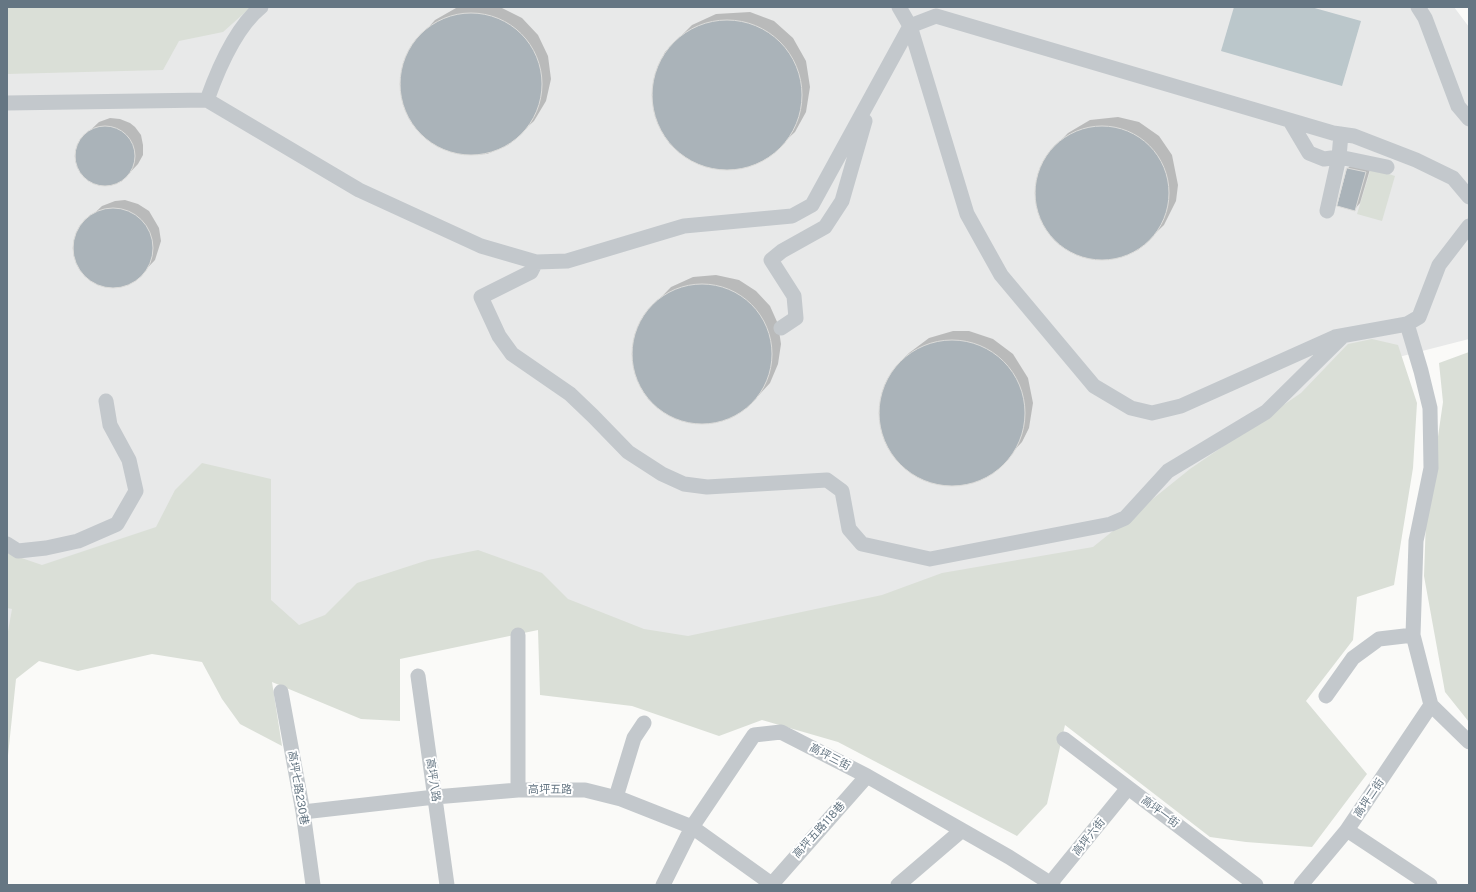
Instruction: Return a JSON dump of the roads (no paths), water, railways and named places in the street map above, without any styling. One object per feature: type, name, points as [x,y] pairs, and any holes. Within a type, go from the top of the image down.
[{"type":"street","points":[[207,100],[217,72],[234,42],[252,14],[261,7]]},
{"type":"street","points":[[899,7],[910,26],[967,214],[1000,275],[1094,386],[1131,408],[1152,413],[1181,406],[1335,337],[1407,324],[1419,317],[1439,264],[1469,226]]},
{"type":"street","points":[[1418,7],[1425,18],[1458,106],[1469,119]]},
{"type":"street","points":[[7,103],[207,100],[359,190],[481,246],[536,262],[567,261],[684,226],[792,216],[812,205],[910,26],[936,16],[1333,134],[1354,136],[1416,160],[1453,178],[1469,197]]},
{"type":"street","points":[[781,328],[796,318],[794,296],[771,260],[782,251],[825,227],[842,201],[873,93]]},
{"type":"street","points":[[1290,121],[1309,153],[1324,159],[1339,156],[1387,167]]},
{"type":"street","points":[[1327,211],[1339,156],[1341,134]]},
{"type":"street","points":[[536,262],[530,272],[481,298],[499,336],[512,354],[570,394],[628,452],[662,474],[684,484],[707,487],[827,480],[842,491],[849,529],[862,544],[930,559],[1111,524],[1125,518],[1168,471],[1266,412],[1343,335]]},
{"type":"street","points":[[1407,324],[1430,408],[1431,468],[1416,541],[1413,635],[1431,705],[1469,742]]},
{"type":"street","points":[[7,544],[18,551],[46,548],[78,541],[117,524],[136,491],[129,460],[110,425],[106,402]]},
{"type":"street","points":[[518,635],[518,790]]},
{"type":"street","points":[[1326,696],[1354,658],[1379,639],[1413,635]]},
{"type":"street","name":"高坪八路","points":[[418,676],[448,885]]},
{"type":"street","name":"高坪七路230巷","points":[[281,692],[303,812],[313,885]]},
{"type":"street","name":"高坪二街","points":[[1301,885],[1347,830],[1431,705]]},
{"type":"street","points":[[616,797],[634,738],[644,723]]},
{"type":"street","name":"高坪三街","points":[[663,885],[692,827],[754,735],[781,732],[867,776],[1051,884]]},
{"type":"street","name":"高坪一街","points":[[1064,739],[1256,885]]},
{"type":"street","name":"高坪五路118巷","points":[[772,884],[867,776]]},
{"type":"street","name":"高坪六街","points":[[1051,884],[1128,788]]},
{"type":"street","name":"高坪五路","points":[[303,812],[435,797],[518,790],[585,790],[616,797],[692,827],[772,884]]},
{"type":"street","points":[[1347,830],[1430,885]]},
{"type":"street","points":[[898,885],[961,831]]}]
